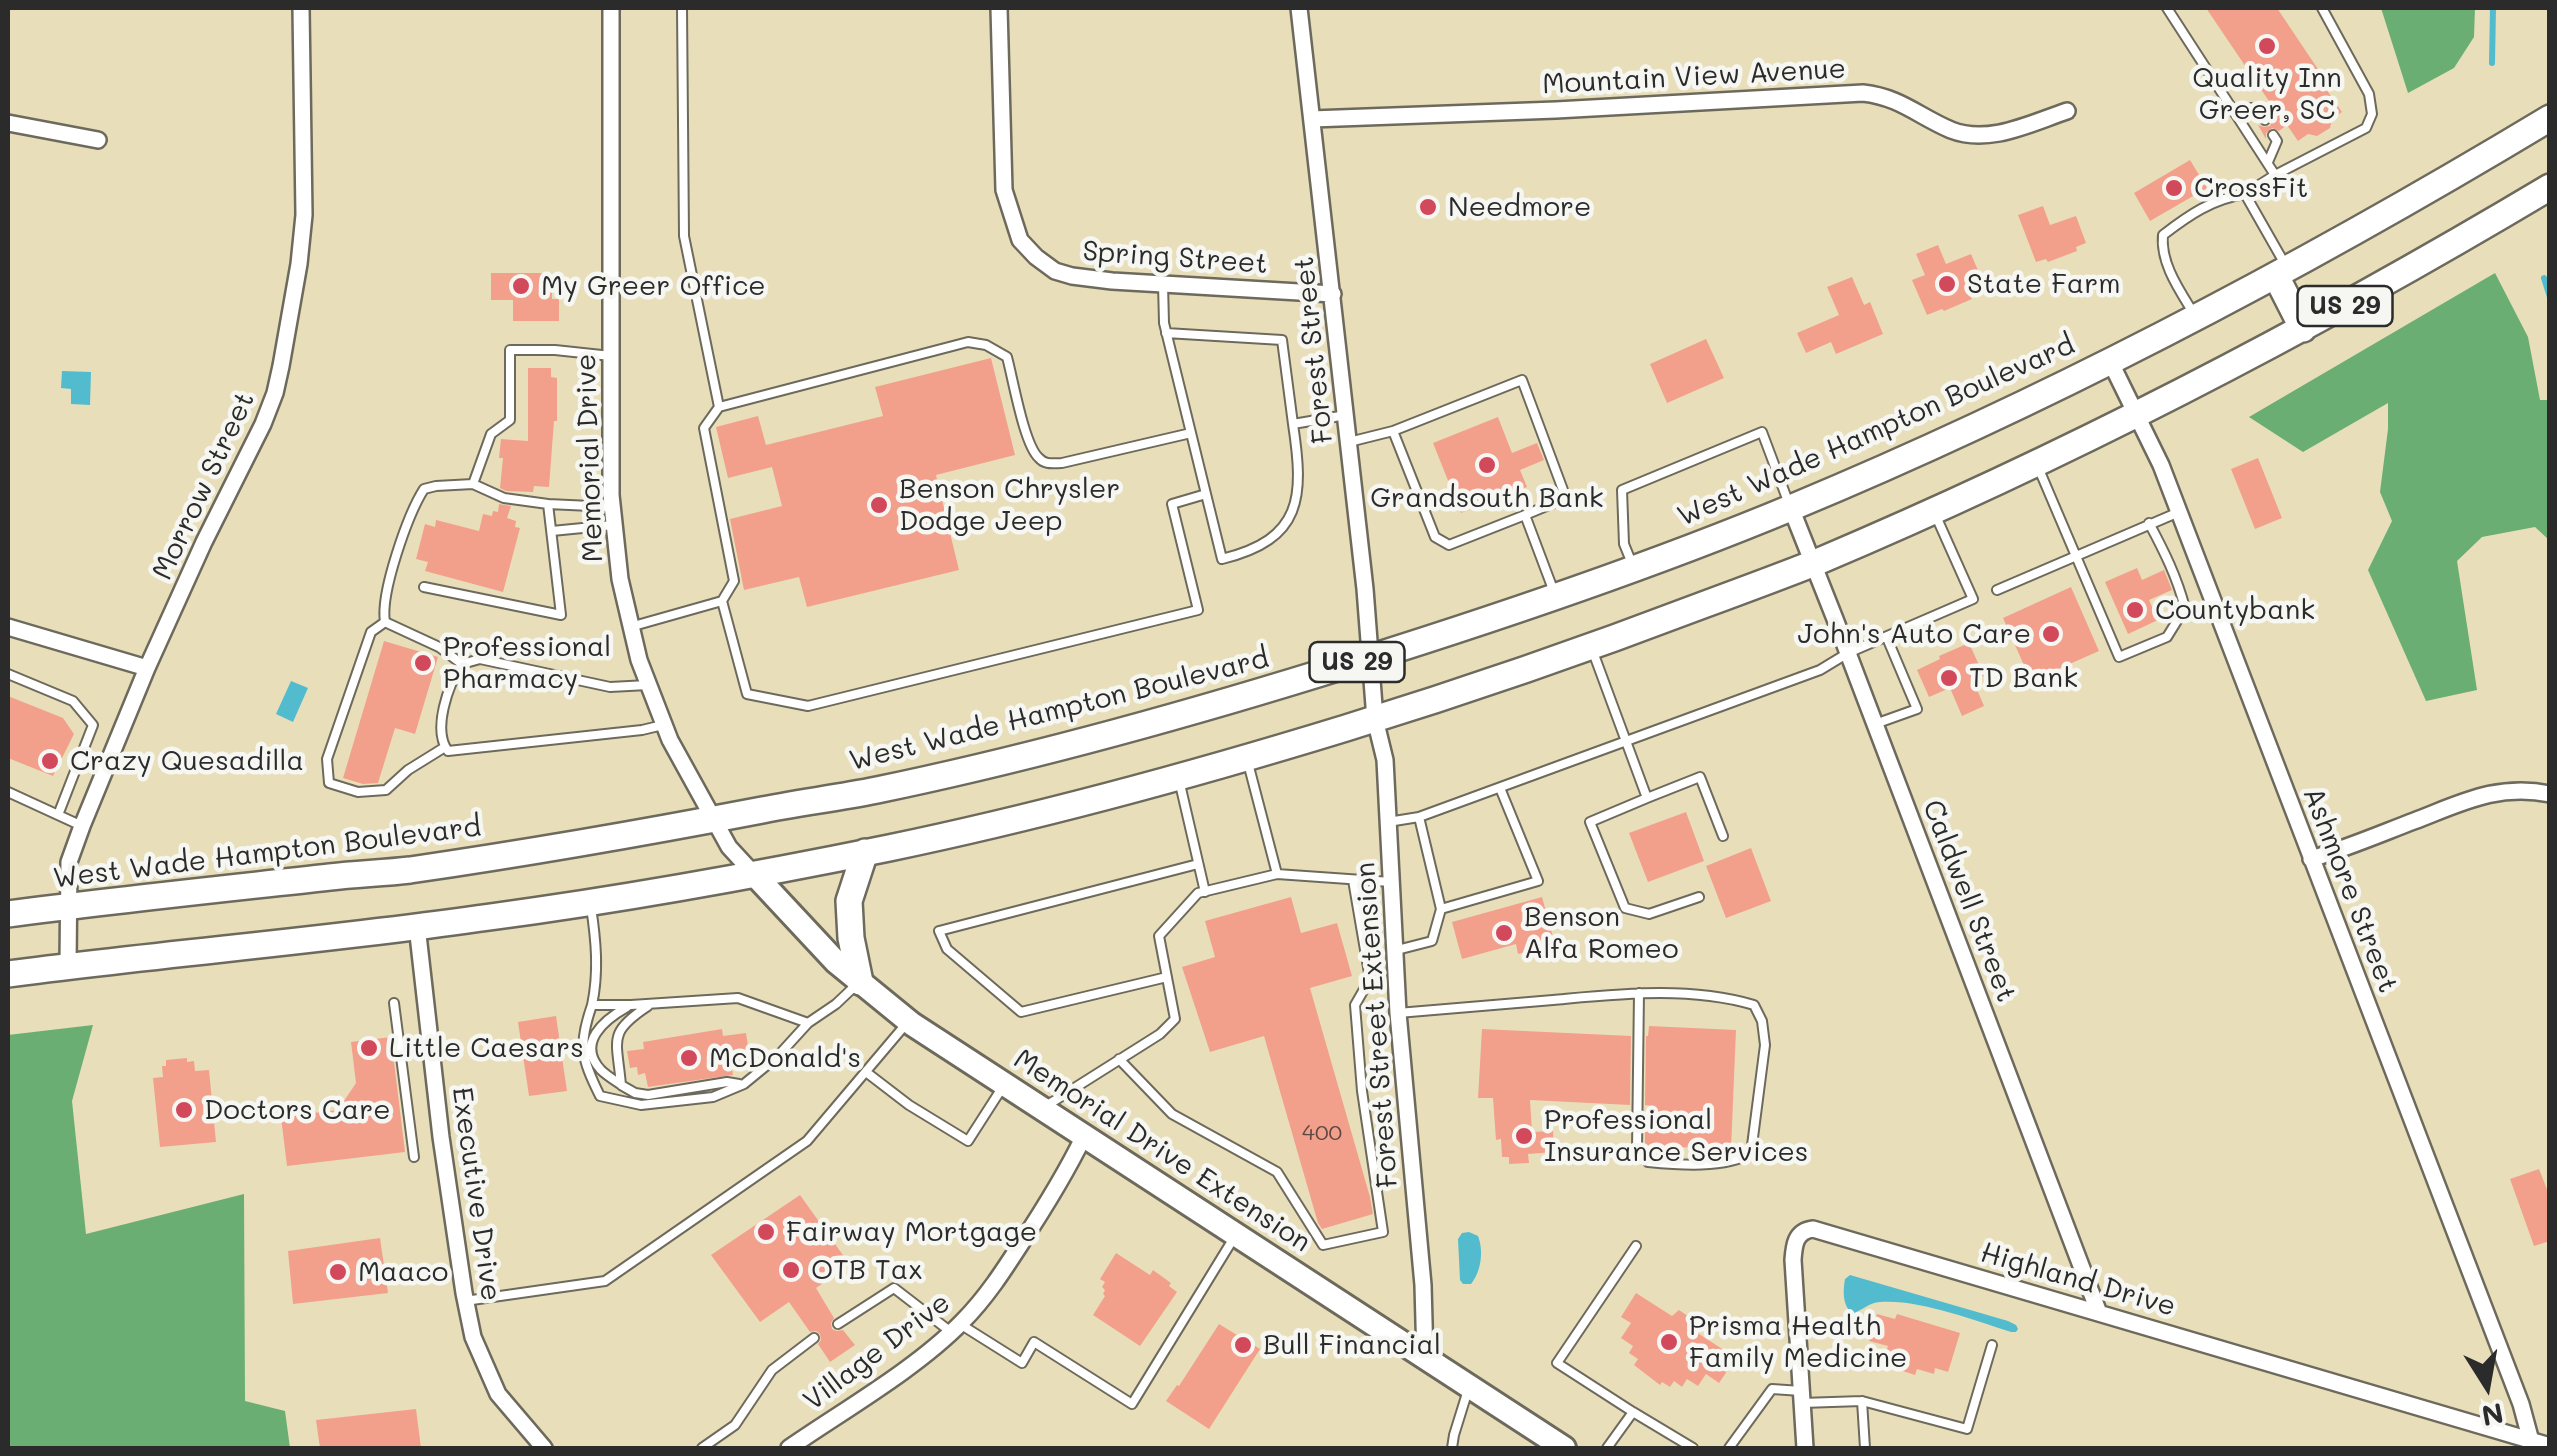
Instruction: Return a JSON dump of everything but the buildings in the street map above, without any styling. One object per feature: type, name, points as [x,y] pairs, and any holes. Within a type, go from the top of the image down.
[{"type":"main road","name":"West Wade Hampton Boulevard","points":[[8,914],[402,871],[622,837],[877,790],[1218,705],[1370,658],[1556,596],[1791,508],[1979,424],[2282,273],[2550,118]]},
{"type":"main road","name":"US 29","points":[[8,974],[590,902],[865,852],[1059,809],[1246,759],[1592,647],[1813,563],[2036,463],[2304,329],[2550,188]]},
{"type":"main road","points":[[2282,273],[2304,329]]},
{"type":"main road","points":[[860,982],[849,902],[865,852]]},
{"type":"street","name":"Morrow Street","points":[[68,966],[69,862],[148,668],[204,542],[263,424],[282,366],[304,215],[301,8]]},
{"type":"street","name":"Memorial Drive","points":[[611,8],[612,507],[620,579],[630,627],[663,725],[729,847],[753,873]]},
{"type":"street","name":"Spring Street","points":[[999,8],[1004,190],[1020,240],[1036,257],[1055,271],[1072,276],[1333,294]]},
{"type":"street","name":"Forest Street","points":[[1299,8],[1349,442],[1372,688]]},
{"type":"street","name":"Mountain View Avenue","points":[[1312,119],[1863,93],[1893,99],[1952,130],[1977,136],[2004,133],[2067,111]]},
{"type":"street","points":[[8,123],[98,140]]},
{"type":"street","name":"Ashmore Street","points":[[2110,361],[2161,464],[2531,1441]]},
{"type":"street","name":"Caldwell Street","points":[[1791,508],[2099,1313]]},
{"type":"street","points":[[8,627],[148,668]]},
{"type":"street","name":"Forest Street Extension","points":[[1372,688],[1385,760],[1398,1013],[1425,1359]]},
{"type":"street","points":[[2311,859],[2476,796],[2518,789],[2550,794]]},
{"type":"street","name":"Memorial Drive Extension","points":[[753,873],[836,962],[909,1021],[1564,1448]]},
{"type":"street","name":"Executive Drive","points":[[418,926],[441,1137],[473,1337],[498,1394],[544,1448]]},
{"type":"street","name":"Village Drive","points":[[789,1448],[920,1358],[982,1301],[1063,1179],[1084,1136]]},
{"type":"street","name":"Highland Drive","points":[[1805,1448],[1792,1260],[1794,1242],[1805,1230],[1826,1231],[2550,1446]]},
{"type":"lane","points":[[682,8],[684,236],[719,407]]},
{"type":"lane","points":[[2167,8],[2275,175]]},
{"type":"lane","points":[[2196,316],[2164,258],[2163,235],[2192,212],[2223,198],[2246,194],[2366,128],[2372,114],[2368,94],[2322,8]]},
{"type":"lane","points":[[2234,110],[2252,108],[2265,120]]},
{"type":"lane","points":[[2268,162],[2277,141],[2273,135]]},
{"type":"lane","points":[[2246,194],[2282,273]]},
{"type":"lane","points":[[1163,284],[1166,333],[1222,559],[1256,548],[1286,523],[1298,492],[1297,450],[1282,340],[1166,333]]},
{"type":"lane","points":[[630,627],[722,600],[734,581],[704,428],[719,407],[968,342],[986,345],[1007,358],[1030,445],[1038,458],[1048,464],[1191,432]]},
{"type":"lane","points":[[473,484],[491,434],[510,420],[510,350],[612,356]]},
{"type":"lane","points":[[1349,442],[1393,431],[1522,380],[1566,498],[1449,545],[1436,537],[1393,431]]},
{"type":"lane","points":[[1293,424],[1346,416]]},
{"type":"lane","points":[[1634,568],[1624,544],[1622,490],[1762,432],[1791,508]]},
{"type":"lane","points":[[2036,463],[2119,657],[2167,637],[2184,608],[2180,587],[2149,523]]},
{"type":"lane","points":[[462,664],[438,647],[386,622],[383,611],[413,506],[424,489],[473,484],[504,498],[612,507]]},
{"type":"lane","points":[[722,600],[747,694],[808,706],[1198,610],[1172,504],[1206,494]]},
{"type":"lane","points":[[424,587],[562,615],[548,504]]},
{"type":"lane","points":[[1388,822],[1419,817],[1820,670],[1973,599],[1933,510]]},
{"type":"lane","points":[[1997,590],[2179,512]]},
{"type":"lane","points":[[1525,516],[1556,596]]},
{"type":"lane","points":[[552,531],[613,524]]},
{"type":"lane","points":[[386,622],[371,632],[327,759],[329,783],[358,792],[386,790],[408,770],[445,747]]},
{"type":"lane","points":[[1875,724],[1916,709],[1888,638]]},
{"type":"lane","points":[[1592,647],[1647,798]]},
{"type":"lane","points":[[648,685],[610,687],[480,659],[462,664],[454,675],[439,727],[441,742],[448,751],[663,725]]},
{"type":"lane","points":[[8,674],[73,700],[93,725],[58,815]]},
{"type":"lane","points":[[1246,759],[1277,874]]},
{"type":"lane","points":[[1698,896],[1649,914],[1625,908],[1590,822],[1700,777],[1723,836]]},
{"type":"lane","points":[[1178,778],[1204,892]]},
{"type":"lane","points":[[1441,910],[1538,880],[1500,788]]},
{"type":"lane","points":[[8,792],[82,826]]},
{"type":"lane","points":[[1395,950],[1432,941],[1441,910],[1419,817]]},
{"type":"lane","points":[[1167,977],[1021,1012],[947,948],[939,931],[1198,864]]},
{"type":"lane","points":[[1042,1109],[1160,1034],[1175,1018],[1159,936],[1198,893],[1277,874],[1392,882]]},
{"type":"lane","points":[[1120,1060],[1172,1114],[1277,1172],[1323,1246],[1384,1232],[1360,1074],[1355,1005],[1370,979],[1353,880]]},
{"type":"lane","points":[[590,902],[597,981],[582,1035],[587,1070],[600,1096],[642,1105],[713,1097],[744,1084],[860,982]]},
{"type":"lane","points":[[1398,1013],[1639,993],[1704,995],[1754,1006],[1762,1021],[1765,1045],[1751,1152],[1739,1160],[1678,1165],[1648,1162],[1637,1149],[1639,993]]},
{"type":"lane","points":[[592,1005],[738,998],[808,1024]]},
{"type":"lane","points":[[394,1003],[414,1157]]},
{"type":"lane","points":[[621,1085],[617,1036],[624,1022],[652,1003]]},
{"type":"lane","points":[[630,1005],[607,1018],[595,1032],[591,1052],[599,1068],[621,1085],[648,1096],[727,1082],[744,1084]]},
{"type":"lane","points":[[465,1301],[605,1281],[807,1141],[909,1021]]},
{"type":"lane","points":[[866,1072],[909,1105],[968,1141],[1005,1084]]},
{"type":"lane","points":[[838,1324],[894,1288],[955,1328],[1022,1362],[1034,1342],[1132,1404],[1236,1235]]},
{"type":"lane","points":[[1636,1246],[1557,1363],[1693,1448]]},
{"type":"lane","points":[[702,1448],[735,1424],[772,1370],[814,1338]]},
{"type":"lane","points":[[1729,1448],[1772,1390],[1802,1397],[1862,1401],[1967,1429],[1992,1345]]},
{"type":"lane","points":[[1452,1448],[1469,1388]]},
{"type":"lane","points":[[1862,1401],[1865,1448]]},
{"type":"lane","points":[[1608,1448],[1633,1412]]},
{"type":"green space","points":[[2381,8],[2475,8],[2474,37],[2454,68],[2408,93]]},
{"type":"green space","points":[[2495,273],[2528,337],[2540,400],[2549,400],[2549,540],[2535,527],[2482,537],[2457,561],[2477,690],[2426,701],[2368,570],[2392,521],[2380,492],[2388,403],[2303,452],[2249,417]]},
{"type":"green space","points":[[93,1025],[72,1101],[86,1234],[244,1194],[245,1401],[285,1411],[290,1448],[8,1448],[8,1035]]},
{"type":"water","points":[[62,371],[91,372],[90,405],[71,404],[71,389],[61,388]]},
{"type":"water","points":[[291,681],[308,688],[293,722],[276,714]]},
{"type":"water","points":[[1469,1232],[1478,1236],[1480,1261],[1471,1284],[1463,1284],[1458,1239]]},
{"type":"water","points":[[1850,1275],[2008,1321],[2018,1329],[2011,1332],[1946,1311],[1895,1302],[1876,1302],[1852,1314],[1844,1293],[1845,1279]]},
{"type":"waterway","points":[[2492,63],[2493,8]]},
{"type":"waterway","points":[[2544,278],[2550,297]]},
{"type":"place","name":"Quality Inn Greer, SC","points":[[2267,46]]},
{"type":"place","name":"CrossFit","points":[[2174,188]]},
{"type":"place","name":"Needmore","points":[[1428,207]]},
{"type":"place","name":"State Farm","points":[[1947,284]]},
{"type":"place","name":"My Greer Office","points":[[521,286]]},
{"type":"place","name":"Grandsouth Bank","points":[[1487,465]]},
{"type":"place","name":"Benson Chrysler Dodge Jeep","points":[[879,505]]},
{"type":"place","name":"Countybank","points":[[2135,610]]},
{"type":"place","name":"John's Auto Care","points":[[2051,634]]},
{"type":"place","name":"Professional Pharmacy","points":[[423,663]]},
{"type":"place","name":"TD Bank","points":[[1949,678]]},
{"type":"place","name":"Crazy Quesadilla","points":[[50,761]]},
{"type":"place","name":"Benson Alfa Romeo","points":[[1504,933]]},
{"type":"place","name":"Little Caesars","points":[[369,1048]]},
{"type":"place","name":"McDonald's","points":[[689,1058]]},
{"type":"place","name":"Doctors Care","points":[[184,1110]]},
{"type":"place","name":"Professional Insurance Services","points":[[1524,1136]]},
{"type":"place","name":"Fairway Mortgage","points":[[766,1232]]},
{"type":"place","name":"OTB Tax","points":[[791,1270]]},
{"type":"place","name":"Maaco","points":[[338,1272]]},
{"type":"place","name":"Prisma Health Family Medicine","points":[[1669,1342]]},
{"type":"place","name":"Bull Financial","points":[[1243,1345]]}]
